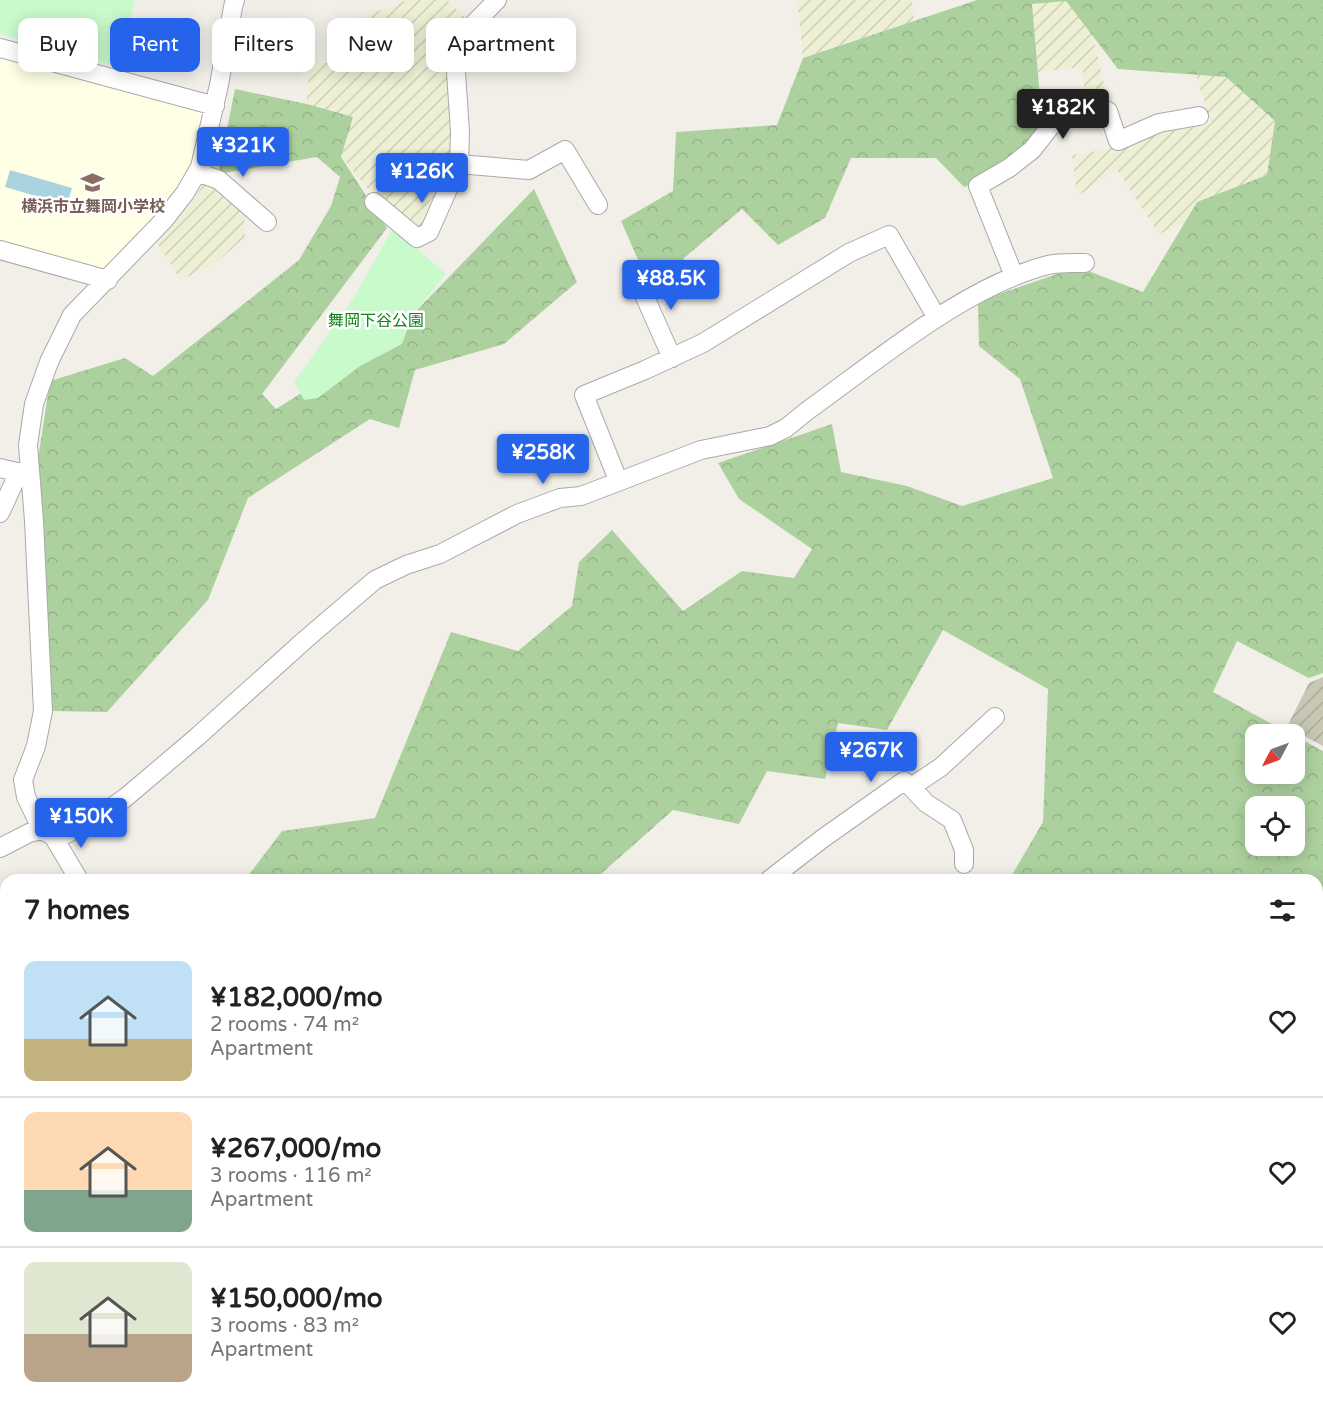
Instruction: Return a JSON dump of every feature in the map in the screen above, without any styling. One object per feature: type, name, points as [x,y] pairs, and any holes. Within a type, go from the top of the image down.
[{"type":"street","points":[[75,874],[26,797],[23,780],[36,746],[44,711],[34,521],[24,473],[34,404],[49,362],[72,315],[164,220],[200,167],[235,0]]},
{"type":"street","points":[[374,202],[417,238],[429,232],[459,164],[460,132],[455,57],[461,37],[497,0]]},
{"type":"street","points":[[0,48],[214,106]]},
{"type":"street","points":[[1014,276],[978,186],[1009,168],[1032,150],[1058,117],[1108,111],[1118,141],[1159,123],[1198,116]]},
{"type":"street","points":[[459,164],[529,170],[565,150],[598,205]]},
{"type":"street","points":[[197,172],[219,180],[267,222]]},
{"type":"street","points":[[618,480],[584,395],[703,343],[849,253],[889,236],[937,318]]},
{"type":"street","points":[[0,250],[108,280]]},
{"type":"street","points":[[0,848],[29,833],[66,834],[87,824],[125,798],[375,580],[406,565],[440,554],[517,514],[560,498],[581,496],[701,450],[770,435],[786,428],[937,318],[988,288],[1014,276],[1051,264],[1085,263]]},
{"type":"street","points":[[637,279],[672,358]]},
{"type":"street","points":[[0,468],[24,473]]},
{"type":"street","points":[[0,513],[24,473]]},
{"type":"street","points":[[911,787],[941,767],[995,717]]},
{"type":"street","points":[[777,874],[904,781],[926,804],[952,820],[964,850],[964,864]]},
{"type":"shaded area","points":[[407,0],[447,0],[466,18],[426,18],[426,72],[462,72],[449,171],[423,227],[416,228],[373,195],[341,156],[307,104],[309,72],[315,72],[315,62],[327,63],[327,72],[414,72],[414,18],[366,18]]},
{"type":"shaded area","points":[[797,0],[912,0],[914,21],[803,58]]},
{"type":"shaded area","points":[[1066,0],[1093,36],[1109,105],[1087,107],[1082,67],[1038,72],[1031,4]]},
{"type":"shaded area","name":"横浜市立舞岡小学校","points":[[0,55],[18,60],[18,72],[62,72],[200,110],[207,117],[197,163],[175,200],[104,272],[0,245]]},
{"type":"shaded area","points":[[1196,75],[1226,77],[1275,121],[1267,175],[1197,202],[1184,223],[1159,234],[1117,170],[1077,196],[1072,155],[1115,148],[1164,129],[1211,124]]},
{"type":"shaded area","points":[[210,180],[244,214],[245,237],[218,261],[181,280],[157,243],[186,211],[205,182]]},
{"type":"shaded area","points":[[1323,677],[1323,746],[1305,736],[1305,724],[1288,724],[1309,683]]},
{"type":"green space","points":[[0,0],[135,0],[130,18],[110,18],[110,65],[98,62],[98,18],[18,18],[18,39],[0,34]]},
{"type":"green space","points":[[977,0],[1323,0],[1323,673],[1309,678],[1237,641],[1213,692],[1272,724],[1245,724],[1245,784],[1305,784],[1305,741],[1323,751],[1323,874],[1013,874],[1043,822],[1048,689],[943,630],[887,730],[838,723],[825,779],[767,771],[739,824],[673,810],[601,874],[250,874],[282,831],[375,818],[451,632],[518,651],[572,606],[579,562],[612,530],[683,611],[742,571],[794,578],[812,549],[739,499],[718,463],[832,424],[841,472],[907,486],[962,506],[1053,478],[1020,379],[979,346],[978,301],[1078,267],[1143,292],[1197,202],[1267,175],[1275,121],[1226,77],[1118,69],[1066,1],[1032,4],[1042,121],[1017,171],[964,187],[936,158],[851,158],[825,218],[778,245],[742,209],[684,258],[674,294],[653,294],[621,221],[673,191],[676,132],[777,125],[803,58]]},
{"type":"green space","points":[[235,89],[307,104],[353,117],[341,157],[387,228],[262,394],[276,409],[392,336],[534,189],[577,282],[504,344],[415,370],[399,428],[370,419],[248,498],[208,600],[107,712],[52,711],[36,472],[50,381],[125,358],[153,376],[299,260],[331,206],[340,177],[317,157],[218,174]]},
{"type":"green space","name":"舞岡下谷公園","points":[[393,228],[446,274],[413,314],[402,344],[360,366],[318,398],[304,400],[294,382],[353,299]]},
{"type":"water","points":[[10,170],[72,188],[67,205],[5,187]]},
{"type":"place","name":"横浜市立舞岡小学校","points":[[93,182]]}]
